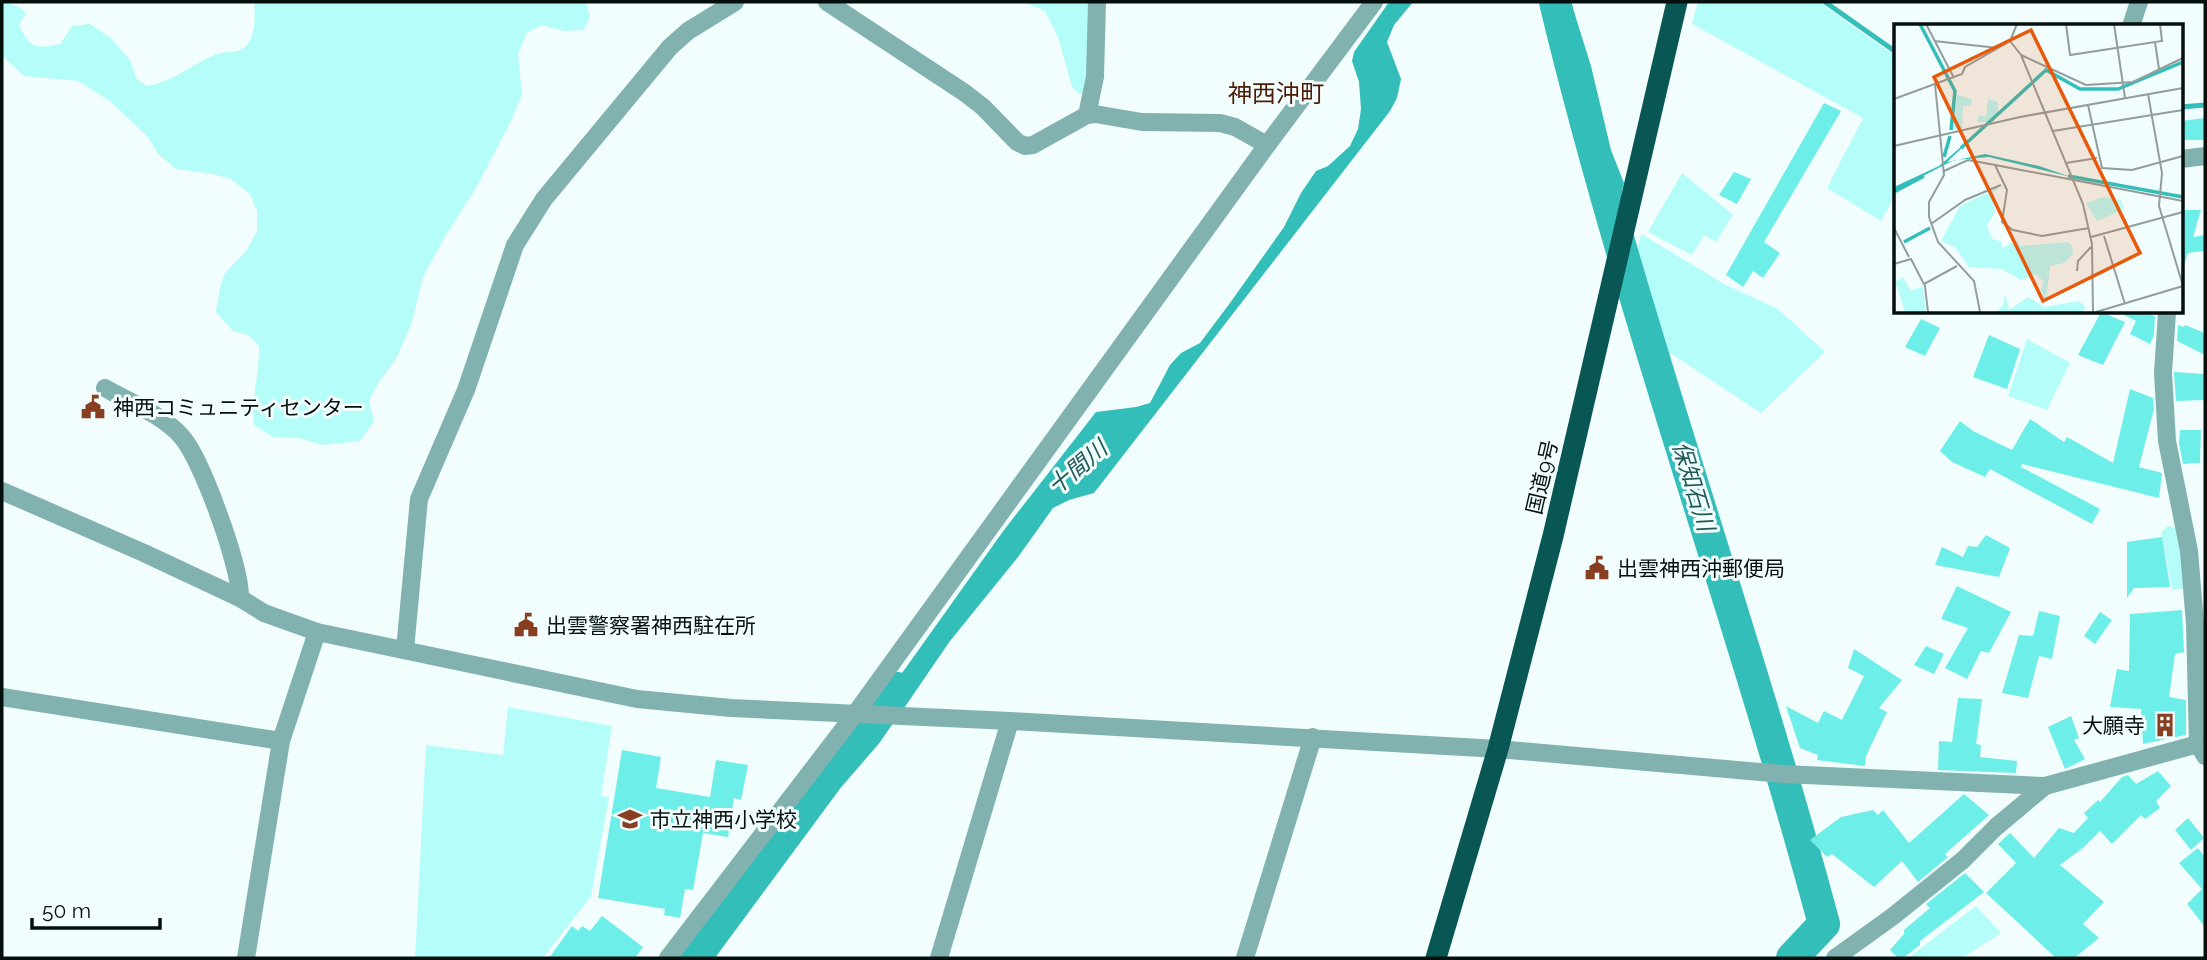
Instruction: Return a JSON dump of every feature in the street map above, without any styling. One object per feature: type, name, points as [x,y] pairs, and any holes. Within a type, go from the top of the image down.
[{"type":"highway","name":"国道9号","points":[[1436,958],[1497,749],[1553,536],[1677,2]]},
{"type":"street","points":[[405,650],[419,499],[466,390],[515,245],[544,198],[670,47],[688,31],[735,2]]},
{"type":"street","points":[[827,2],[965,93],[1021,145],[1033,145],[1087,115],[1142,122],[1220,123],[1246,132],[1268,145]]},
{"type":"street","points":[[1087,115],[1095,77],[1097,2]]},
{"type":"street","points":[[668,958],[859,714],[1374,2]]},
{"type":"street","points":[[2132,24],[2139,2]]},
{"type":"street","points":[[2182,159],[2205,156]]},
{"type":"street","points":[[2,491],[240,598],[264,613],[317,632],[628,698],[731,708],[1313,737],[1497,749],[1783,774],[2045,786],[2202,750],[2200,617],[2167,441],[2162,373],[2167,313]]},
{"type":"street","points":[[104,388],[148,412],[183,438],[218,513],[240,586],[240,598]]},
{"type":"street","points":[[246,958],[281,741],[317,632]]},
{"type":"street","points":[[2,697],[281,741]]},
{"type":"street","points":[[939,958],[1010,721]]},
{"type":"street","points":[[1245,958],[1313,737]]},
{"type":"street","points":[[1835,958],[1963,860],[1996,827],[2045,786]]},
{"type":"shaded area","points":[[254,2],[586,2],[590,16],[584,30],[564,31],[541,25],[527,33],[518,54],[522,95],[476,188],[423,277],[412,322],[396,359],[378,383],[369,401],[374,421],[360,441],[323,445],[298,438],[273,437],[254,425],[259,346],[248,335],[233,331],[216,312],[225,273],[246,251],[257,231],[257,211],[250,194],[231,179],[176,169],[158,154],[148,137],[110,101],[78,81],[24,76],[2,55],[2,3],[26,13],[19,26],[35,46],[60,44],[72,26],[90,24],[112,39],[130,60],[137,79],[147,86],[173,77],[217,54],[243,49],[253,31]]},
{"type":"shaded area","points":[[1023,2],[1094,2],[1091,72],[1083,94],[1079,94],[1072,87],[1058,37],[1045,11]]},
{"type":"shaded area","points":[[1698,2],[1819,2],[1894,55],[1894,198],[1881,221],[1827,188],[1863,118],[1692,24]]},
{"type":"shaded area","points":[[1682,173],[1733,215],[1716,242],[1704,235],[1692,255],[1648,232]]},
{"type":"shaded area","points":[[1641,234],[1726,285],[1778,309],[1825,352],[1761,413],[1670,353],[1671,373],[1661,365],[1632,274]]},
{"type":"shaded area","points":[[2027,339],[2070,363],[2047,410],[2008,396]]},
{"type":"shaded area","points":[[2168,526],[2181,529],[2188,588],[2172,590],[2161,532]]},
{"type":"shaded area","points":[[508,707],[612,726],[601,796],[609,797],[591,896],[543,958],[415,958],[426,745],[503,755]]},
{"type":"shaded area","points":[[1976,906],[2001,933],[1962,958],[1908,958]]},
{"type":"water","points":[[1389,2],[1413,2],[1394,25],[1387,42],[1401,79],[1397,98],[1390,111],[1094,493],[1053,508],[1018,557],[950,641],[902,711],[875,711],[1004,530],[1096,412],[1150,403],[1170,365],[1181,353],[1200,343],[1230,303],[1284,227],[1301,193],[1316,171],[1328,166],[1350,146],[1358,129],[1361,109],[1359,82],[1352,61],[1354,52]]},
{"type":"water","points":[[1556,2],[1571,2],[1591,66],[1611,150],[1624,183],[1617,212]]},
{"type":"building","points":[[1824,103],[1841,111],[1764,242],[1780,253],[1763,278],[1753,271],[1743,287],[1726,275]]},
{"type":"building","points":[[2205,118],[2205,140],[2182,140],[2182,121]]},
{"type":"building","points":[[1734,172],[1751,179],[1737,204],[1719,195]]},
{"type":"building","points":[[2182,210],[2201,210],[2193,237],[2205,235],[2205,251],[2188,253],[2184,266]]},
{"type":"building","points":[[2100,313],[2125,322],[2103,365],[2078,355]]},
{"type":"building","points":[[2146,313],[2155,316],[2154,335],[2150,344],[2130,334],[2136,321],[2122,314]]},
{"type":"building","points":[[1921,319],[1940,328],[1925,356],[1905,347]]},
{"type":"building","points":[[2178,325],[2205,333],[2205,355],[2177,341]]},
{"type":"building","points":[[1989,335],[2020,349],[2007,389],[1973,377]]},
{"type":"building","points":[[2174,372],[2205,374],[2205,400],[2176,401]]},
{"type":"building","points":[[2130,389],[2153,398],[2154,409],[2139,467],[2162,473],[2159,498],[2022,464],[2021,467],[2100,509],[2092,524],[1990,469],[1985,477],[1952,462],[1940,451],[1960,421],[1973,431],[2012,450],[2030,419],[2064,442],[2067,437],[2113,463]]},
{"type":"building","points":[[2180,430],[2201,430],[2200,463],[2183,464],[2179,443]]},
{"type":"building","points":[[1986,535],[2010,548],[1999,577],[1935,565],[1942,547],[1963,557],[1968,546],[1977,547]]},
{"type":"building","points":[[2162,537],[2170,587],[2134,588],[2127,598],[2127,542]]},
{"type":"building","points":[[1957,586],[2011,612],[1989,653],[1981,651],[1967,679],[1945,668],[1968,628],[1941,619]]},
{"type":"building","points":[[2182,610],[2184,652],[2175,654],[2169,697],[2186,700],[2186,735],[2143,744],[2141,709],[2110,707],[2117,669],[2129,671],[2130,614]]},
{"type":"building","points":[[2039,611],[2060,616],[2052,659],[2039,656],[2028,698],[2002,693],[2019,635],[2033,636]]},
{"type":"building","points":[[2100,612],[2112,620],[2095,644],[2084,636]]},
{"type":"building","points":[[1926,646],[1944,654],[1934,674],[1914,665]]},
{"type":"building","points":[[1854,649],[1902,680],[1879,708],[1887,712],[1866,756],[1865,766],[1817,760],[1818,755],[1800,748],[1786,706],[1818,723],[1824,711],[1842,720],[1864,676],[1848,668]]},
{"type":"building","points":[[1958,698],[1982,699],[1976,744],[1981,745],[1980,757],[2017,761],[2016,773],[1938,770],[1939,741],[1952,742]]},
{"type":"building","points":[[2071,716],[2079,738],[2074,740],[2085,759],[2065,769],[2048,727]]},
{"type":"building","points":[[622,750],[661,757],[656,788],[710,797],[716,760],[748,765],[741,800],[734,798],[728,837],[703,833],[693,890],[685,889],[680,918],[664,915],[665,909],[598,898]]},
{"type":"building","points":[[2158,771],[2171,786],[2156,801],[2160,808],[2145,819],[2141,815],[2112,844],[2100,831],[2060,865],[2104,902],[2083,924],[2099,938],[2074,958],[2056,958],[1986,893],[2016,863],[1998,844],[2010,833],[2034,858],[2059,828],[2074,833],[2088,818],[2084,813],[2098,800],[2100,802],[2122,777],[2128,775],[2136,784]]},
{"type":"building","points":[[1964,794],[1989,815],[1945,854],[1948,857],[1918,882],[1902,861],[1874,887],[1832,854],[1827,857],[1810,840],[1841,817],[1873,810],[1878,815],[1883,810],[1909,843]]},
{"type":"building","points":[[2188,818],[2204,838],[2191,850],[2175,830]]},
{"type":"building","points":[[2198,848],[2205,857],[2205,927],[2187,904],[2202,889],[2179,863]]},
{"type":"building","points":[[1965,873],[1984,892],[1920,941],[1920,945],[1903,958],[1898,958],[1890,950],[1904,934],[1904,930],[1930,908],[1926,904]]},
{"type":"building","points":[[602,916],[643,947],[635,958],[549,958],[572,926],[578,931],[582,926],[590,931]]},
{"type":"waterway","name":"保知石川","points":[[1555,2],[1617,234],[1758,693],[1824,924],[1792,958]]},
{"type":"waterway","points":[[1825,2],[1894,51]]},
{"type":"waterway","points":[[2182,107],[2205,105]]},
{"type":"waterway","name":"十間川","points":[[695,958],[898,688]]},
{"type":"place","name":"神西コミュニティセンター","points":[[93,407]]},
{"type":"place","name":"出雲神西沖郵便局","points":[[1597,568]]},
{"type":"place","name":"出雲警察署神西駐在所","points":[[526,625]]},
{"type":"place","name":"大願寺","points":[[2165,725]]},
{"type":"place","name":"市立神西小学校","points":[[630,819]]},
{"type":"district","name":"神西沖町","points":[[1276,93]]}]
